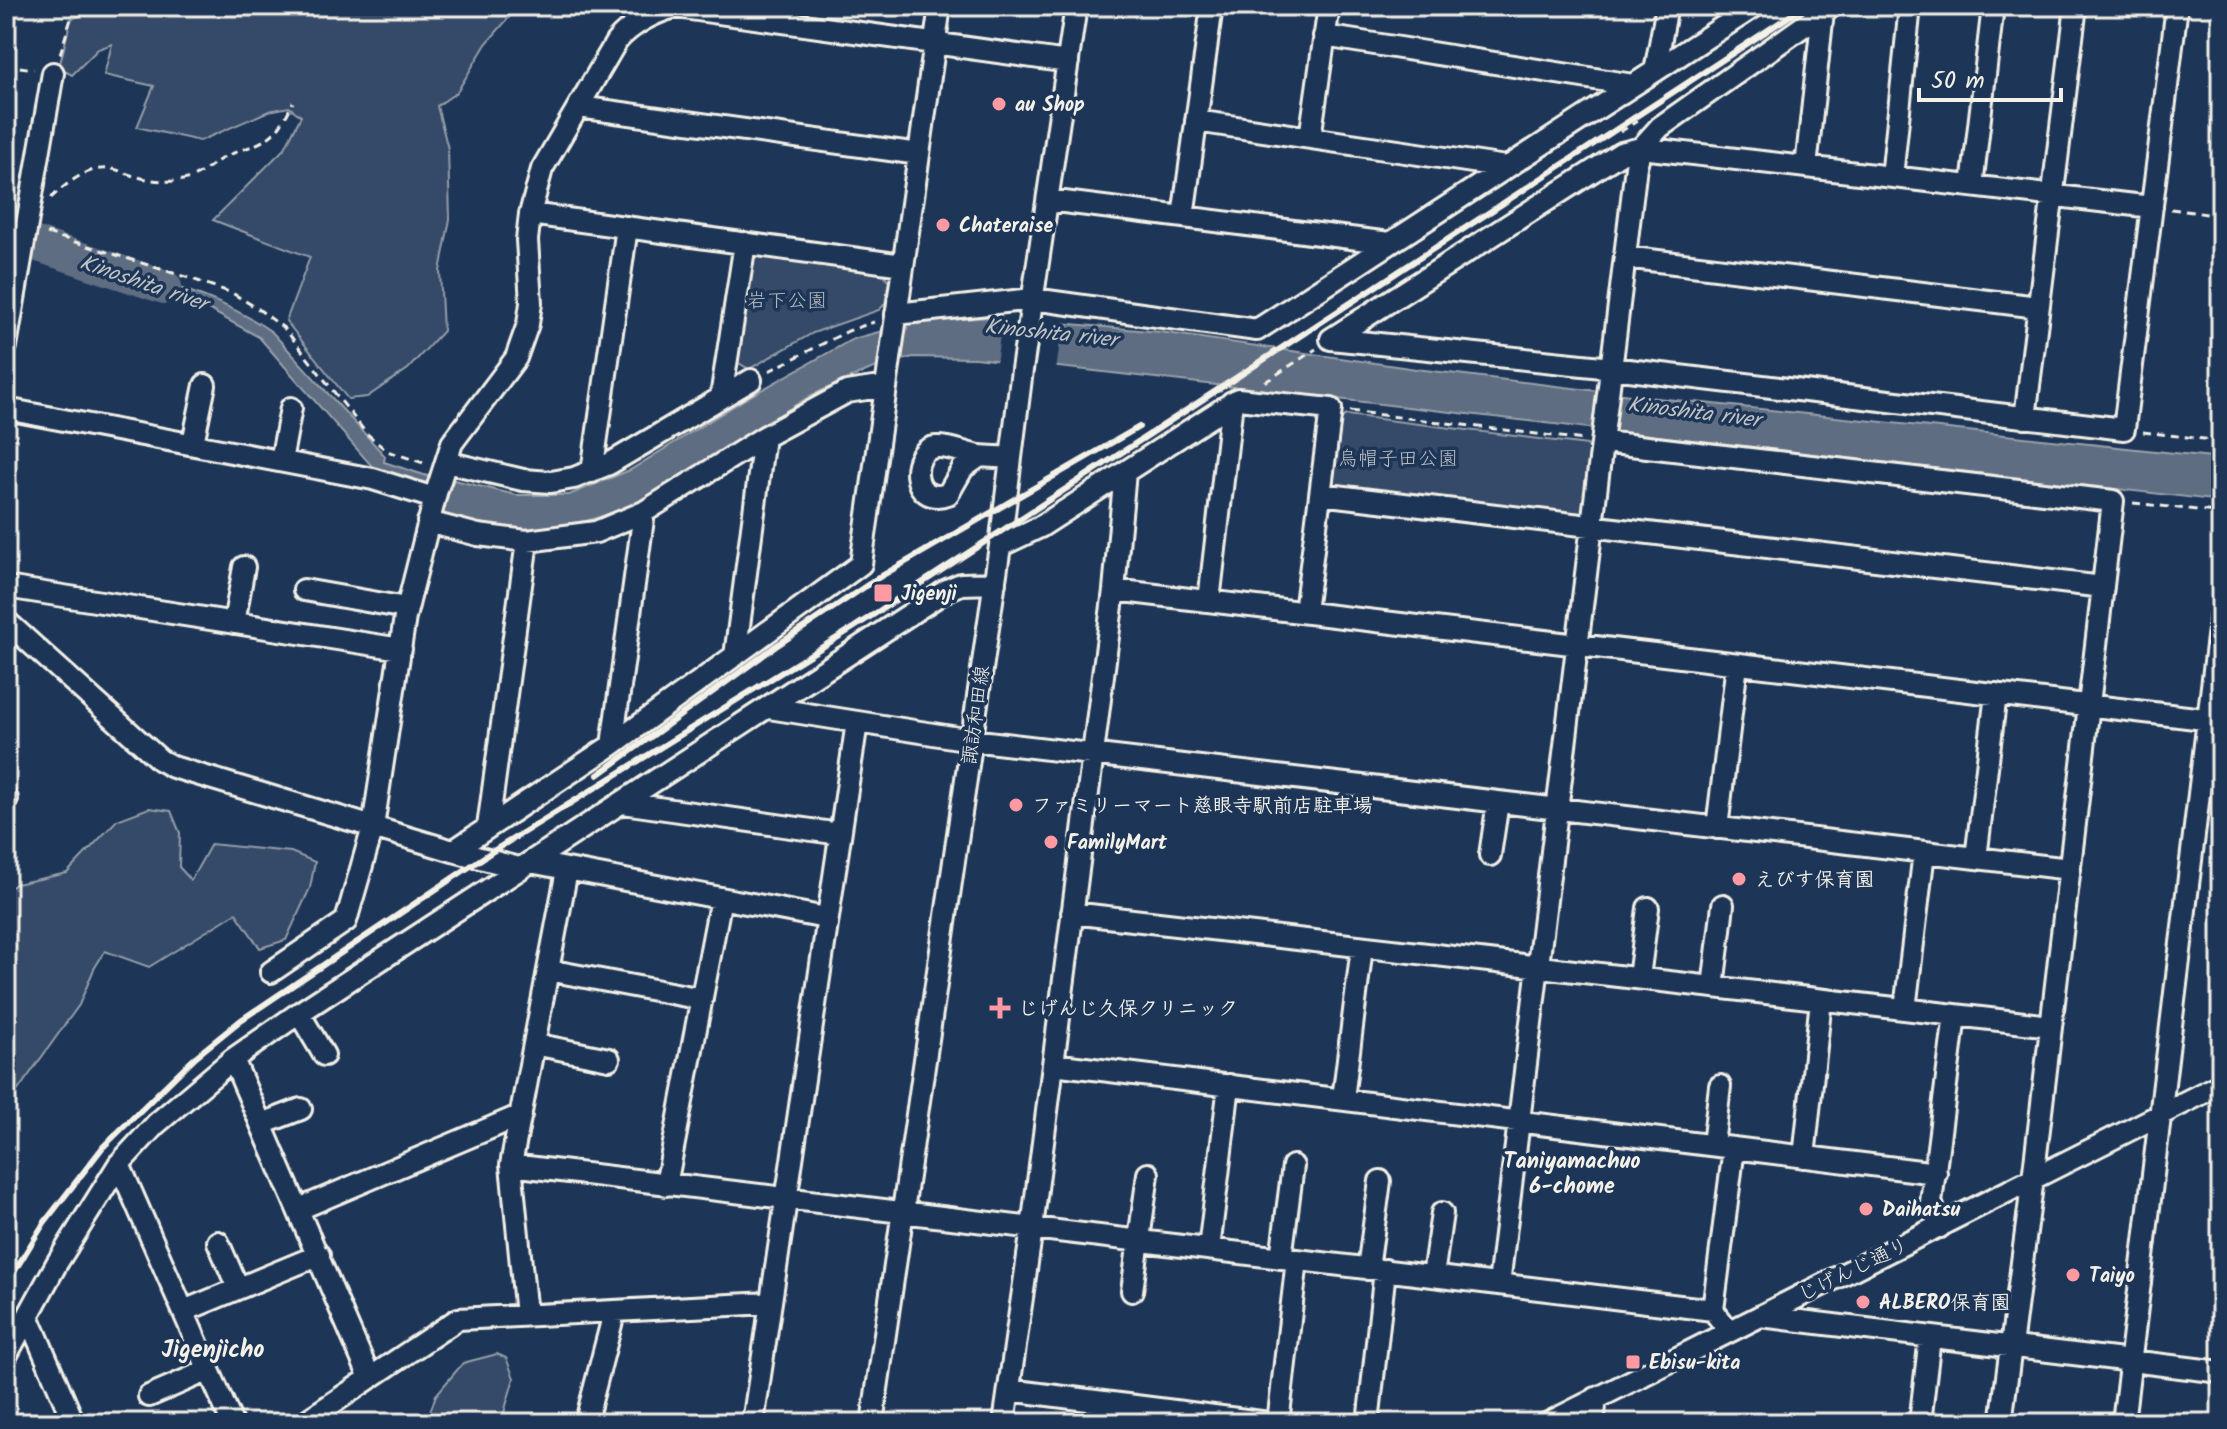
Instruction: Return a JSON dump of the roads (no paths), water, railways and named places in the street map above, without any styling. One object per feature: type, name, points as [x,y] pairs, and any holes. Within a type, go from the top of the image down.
[{"type":"street","points":[[453,851],[612,745],[861,564],[940,6]]},
{"type":"street","name":"諏訪和田線","points":[[872,1423],[1076,6]]},
{"type":"street","points":[[1183,217],[1212,6]]},
{"type":"street","points":[[1310,138],[1329,6]]},
{"type":"street","points":[[1655,71],[1667,6]]},
{"type":"street","points":[[895,319],[1032,305],[1257,330],[1755,6]]},
{"type":"street","points":[[1892,177],[1910,6]]},
{"type":"street","points":[[1972,186],[1993,6]]},
{"type":"street","points":[[2025,418],[2076,6]]},
{"type":"street","points":[[2152,207],[1641,148],[1621,153],[1331,339],[2124,429],[2152,207],[2177,6]]},
{"type":"street","points":[[271,972],[346,921],[373,827],[406,608],[435,495],[452,443],[516,358],[528,324],[531,303],[527,240],[530,214],[542,169],[624,32],[661,10],[676,7],[807,15],[935,43],[1068,62]]},
{"type":"street","points":[[1806,167],[1828,9]]},
{"type":"street","points":[[1499,1284],[1636,166],[1641,148],[1660,127],[1828,9]]},
{"type":"street","points":[[1324,36],[1633,85]]},
{"type":"street","points":[[6,346],[53,73]]},
{"type":"street","points":[[579,107],[919,154]]},
{"type":"street","points":[[1196,121],[1506,167]]},
{"type":"street","points":[[1048,200],[1390,243]]},
{"type":"street","points":[[530,214],[903,265]]},
{"type":"street","points":[[592,472],[627,227]]},
{"type":"street","points":[[721,397],[745,243]]},
{"type":"street","points":[[1625,257],[2038,307]]},
{"type":"street","points":[[445,466],[551,482],[592,472],[751,380]]},
{"type":"street","points":[[428,522],[478,535],[527,541],[596,532],[644,512],[764,437],[847,392],[886,380]]},
{"type":"street","points":[[193,443],[205,385]]},
{"type":"street","points":[[1000,546],[1040,527],[1238,399],[1331,409],[1305,612]]},
{"type":"street","points":[[1209,601],[1232,402]]},
{"type":"street","points":[[281,461],[291,408]]},
{"type":"street","points":[[6,409],[373,479],[435,495]]},
{"type":"street","points":[[735,656],[764,437]]},
{"type":"street","points":[[1604,438],[2113,501],[2001,1423]]},
{"type":"street","points":[[980,456],[1011,458]]},
{"type":"street","points":[[1004,1423],[1114,590],[1125,472]]},
{"type":"street","points":[[1320,494],[2103,587]]},
{"type":"street","points":[[612,745],[644,512]]},
{"type":"street","points":[[488,827],[527,541]]},
{"type":"street","points":[[234,623],[244,567]]},
{"type":"street","points":[[6,1356],[57,1263],[119,1164],[156,1124],[233,1059],[947,590],[961,584],[995,583]]},
{"type":"street","points":[[6,587],[401,649]]},
{"type":"street","points":[[304,590],[406,608]]},
{"type":"street","points":[[1114,590],[2214,720]]},
{"type":"street","points":[[2123,1423],[2159,1116],[2214,720],[2221,612]]},
{"type":"street","points":[[6,621],[160,760],[173,767],[453,851],[826,918]]},
{"type":"street","points":[[1717,828],[1737,664]]},
{"type":"street","points":[[1976,858],[1996,694]]},
{"type":"street","points":[[769,708],[971,740],[2070,869]]},
{"type":"street","points":[[753,1423],[857,722]]},
{"type":"street","points":[[1490,855],[1498,802]]},
{"type":"street","points":[[623,803],[840,834]]},
{"type":"street","points":[[1905,1009],[1924,852]]},
{"type":"street","points":[[526,1315],[511,1165],[567,870]]},
{"type":"street","points":[[666,1185],[721,898]]},
{"type":"street","points":[[1713,987],[1723,905]]},
{"type":"street","points":[[1639,978],[1648,908]]},
{"type":"street","points":[[1072,913],[2051,1026]]},
{"type":"street","points":[[1343,1099],[1362,947]]},
{"type":"street","points":[[548,970],[702,999]]},
{"type":"street","points":[[1804,1157],[1821,1000]]},
{"type":"street","points":[[299,1013],[324,1055]]},
{"type":"street","points":[[1940,1227],[1931,1202],[1955,1015]]},
{"type":"street","points":[[534,1044],[609,1059]]},
{"type":"street","points":[[233,1059],[370,1378]]},
{"type":"street","points":[[1053,1064],[1936,1173]]},
{"type":"street","name":"じげんじ通り","points":[[1548,1423],[2221,1084]]},
{"type":"street","points":[[1209,1249],[1229,1085]]},
{"type":"street","points":[[1720,1086],[1723,1147],[1713,1310],[1729,1331]]},
{"type":"street","points":[[262,1124],[301,1109]]},
{"type":"street","points":[[299,1209],[521,1115]]},
{"type":"street","points":[[119,1164],[232,1423]]},
{"type":"street","points":[[511,1165],[1713,1310]]},
{"type":"street","points":[[1278,1423],[1293,1166]]},
{"type":"street","points":[[1132,1291],[1148,1174]]},
{"type":"street","points":[[1368,1423],[1380,1181]]},
{"type":"street","points":[[1433,1276],[1442,1213]]},
{"type":"street","points":[[218,1242],[238,1288]]},
{"type":"street","points":[[184,1311],[319,1255]]},
{"type":"street","points":[[303,1423],[458,1319],[769,1303]]},
{"type":"street","points":[[590,1423],[586,1421],[614,1313]]},
{"type":"street","points":[[28,1316],[74,1423]]},
{"type":"street","points":[[1759,1316],[2221,1372]]},
{"type":"street","points":[[1920,1423],[1930,1337]]},
{"type":"street","points":[[149,1396],[209,1370]]},
{"type":"street","points":[[1009,1390],[1115,1413],[1269,1423]]},
{"type":"street","points":[[1593,1423],[1596,1398]]},
{"type":"water","points":[[122,270],[218,303],[272,332],[385,456],[384,462],[452,484],[454,480],[516,495],[569,495],[630,470],[745,399],[853,339],[916,322],[992,317],[1160,332],[1416,369],[1647,397],[2221,458],[2221,501],[1086,370],[975,358],[913,357],[871,369],[812,395],[629,508],[586,521],[504,530],[443,513],[448,496],[376,471],[259,337],[199,304],[119,277]]},
{"type":"waterway","name":"Kinoshita river","points":[[6,234],[165,287]]},
{"type":"railway","points":[[6,1285],[44,1223],[103,1147],[194,1058],[241,1020],[490,853],[853,628],[1805,6]]},
{"type":"railway","points":[[598,775],[776,646],[878,578],[1139,427]]},
{"type":"place","name":"au Shop","points":[[999,104]]},
{"type":"place","name":"Chateraise","points":[[943,225]]},
{"type":"place","name":"Jigenji","points":[[883,593]]},
{"type":"place","name":"ファミリーマート慈眼寺駅前店駐車場","points":[[1016,805]]},
{"type":"place","name":"FamilyMart","points":[[1051,842]]},
{"type":"place","name":"えびす保育園","points":[[1739,879]]},
{"type":"place","name":"じげんじ久保クリニック","points":[[1000,1008]]},
{"type":"place","name":"Daihatsu","points":[[1866,1209]]},
{"type":"place","name":"Taiyo","points":[[2073,1275]]},
{"type":"place","name":"ALBERO保育園","points":[[1863,1302]]},
{"type":"place","name":"Ebisu-kita","points":[[1633,1362]]},
{"type":"district","name":"Taniyamachuo 6-chome","points":[[1572,1172]]},
{"type":"district","name":"Jigenjicho","points":[[213,1349]]},
{"type":"park label","name":"岩下公園","points":[[787,300]]},
{"type":"park label","name":"烏帽子田公園","points":[[1398,458]]}]
